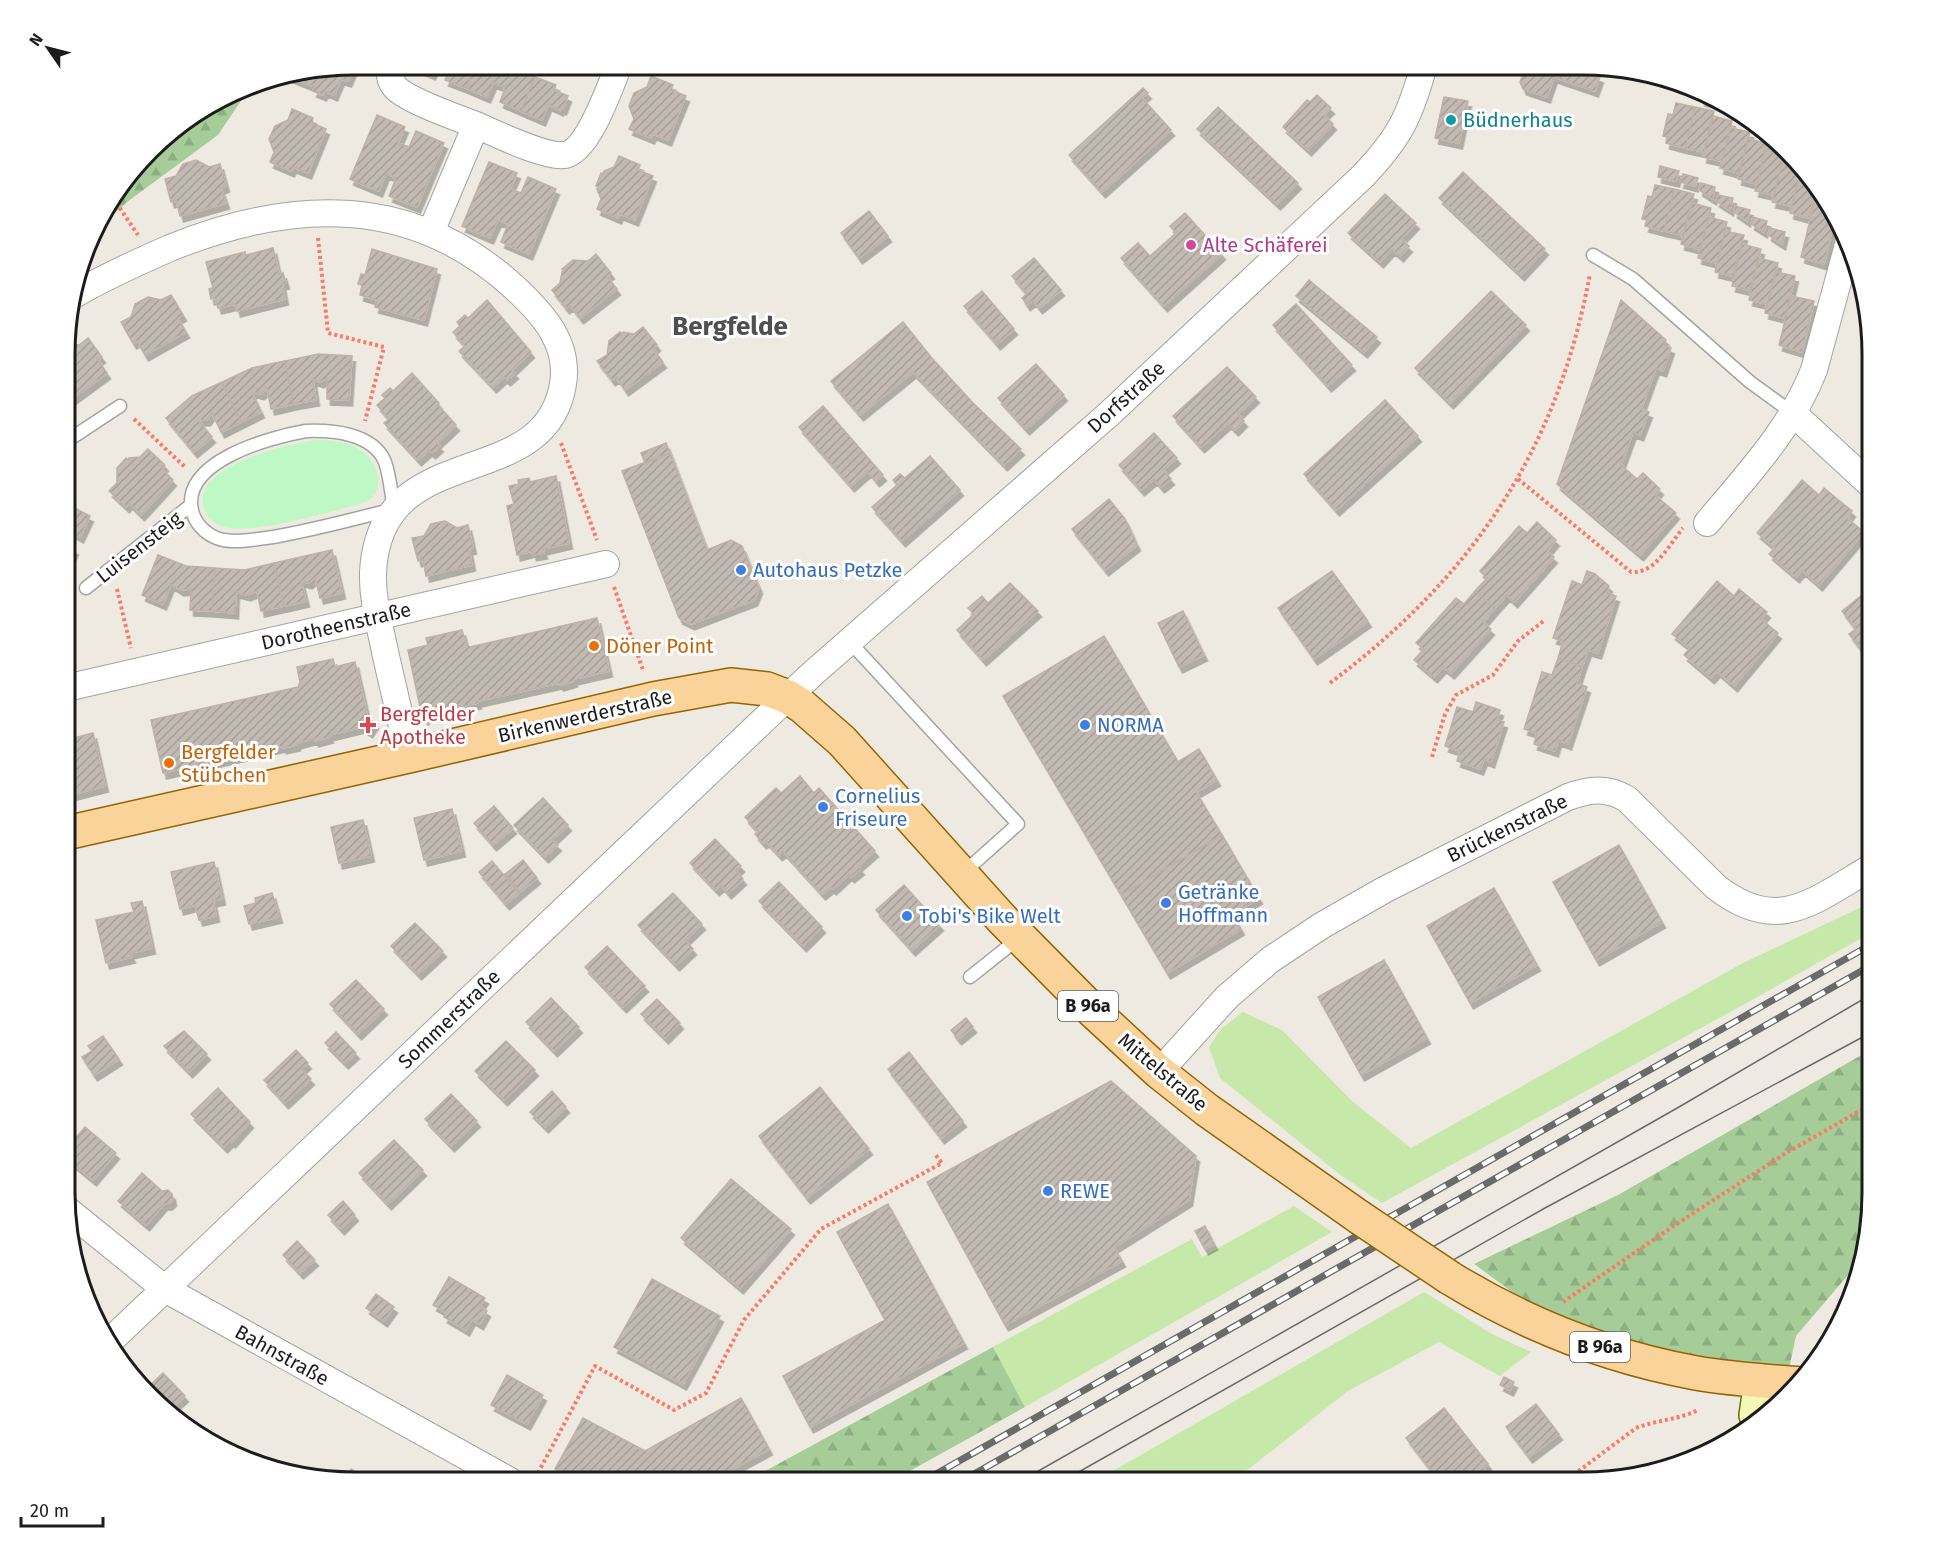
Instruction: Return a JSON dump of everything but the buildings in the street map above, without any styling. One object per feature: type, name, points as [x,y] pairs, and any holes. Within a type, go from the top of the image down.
[{"type":"main road","name":"Birkenwerderstraße","points":[[75,831],[653,699],[718,687],[756,687],[788,697]]},
{"type":"main road","name":"Mittelstraße","points":[[788,697],[815,716],[842,741],[1020,938],[1093,1011],[1159,1072],[1208,1110],[1359,1217],[1450,1278],[1533,1323]]},
{"type":"main road","name":"B 96a","points":[[1533,1323],[1658,1364],[1705,1374],[1787,1383]]},
{"type":"main road","points":[[1757,1411],[1761,1381]]},
{"type":"street","points":[[390,75],[395,87],[408,97],[539,150],[565,155],[578,148],[588,136],[608,75]]},
{"type":"street","name":"Dorfstraße","points":[[788,697],[848,640],[1109,414],[1363,176],[1400,131],[1413,103],[1421,75]]},
{"type":"street","points":[[431,232],[476,126]]},
{"type":"street","points":[[83,291],[152,256],[230,228],[276,218],[345,213],[373,217],[431,232],[471,253],[513,286],[536,308],[551,328],[560,346],[564,364],[564,382],[560,400],[552,417],[536,437],[514,449],[420,487],[394,508],[381,532],[374,562],[373,584],[378,617],[409,756]]},
{"type":"street","points":[[1707,523],[1777,438],[1794,414],[1806,391],[1814,370],[1844,256]]},
{"type":"street","points":[[1794,414],[1862,477]]},
{"type":"street","name":"Dorotheenstraße","points":[[75,686],[606,564]]},
{"type":"street","name":"Sommerstraße","points":[[115,1336],[788,697]]},
{"type":"street","name":"Brückenstraße","points":[[1159,1072],[1227,998],[1270,960],[1321,926],[1384,890],[1584,791],[1608,790],[1627,799],[1716,887],[1732,899],[1750,908],[1768,912],[1788,911],[1805,905],[1862,873]]},
{"type":"street","name":"Bahnstraße","points":[[76,1217],[165,1289],[494,1472]]},
{"type":"lane","points":[[1593,255],[1633,279],[1750,382],[1794,414]]},
{"type":"lane","points":[[75,436],[120,406]]},
{"type":"lane","points":[[306,431],[340,432],[360,439],[377,450],[383,459],[394,508],[294,533],[234,541],[219,538],[205,531],[197,522],[192,505],[199,481],[213,465],[227,456],[280,437],[306,431]]},
{"type":"lane","name":"Luisensteig","points":[[86,588],[192,505]]},
{"type":"lane","points":[[848,640],[1018,824],[962,874]]},
{"type":"lane","points":[[970,977],[1020,938]]},
{"type":"path","points":[[118,205],[152,256]]},
{"type":"path","points":[[315,214],[328,333],[384,347],[360,439]]},
{"type":"path","points":[[1330,683],[1396,630],[1431,595],[1492,520],[1518,479],[1540,436],[1558,391],[1586,295],[1593,255]]},
{"type":"path","points":[[120,406],[199,481]]},
{"type":"path","points":[[1518,479],[1631,572],[1639,573],[1653,565],[1694,513],[1707,523]]},
{"type":"path","points":[[112,567],[137,672]]},
{"type":"path","points":[[1432,757],[1445,714],[1456,695],[1493,675],[1518,641],[1545,620]]},
{"type":"path","points":[[1533,1323],[1672,1227],[1786,1153],[1862,1110]]},
{"type":"path","points":[[538,1472],[595,1366],[674,1410],[706,1393],[744,1320],[821,1229],[942,1163],[934,1153]]},
{"type":"path","points":[[1577,1472],[1636,1428],[1646,1424],[1678,1419],[1698,1410]]},
{"type":"green space","points":[[243,98],[218,135],[112,216],[144,170],[170,144],[199,122]]},
{"type":"green space","points":[[317,440],[346,444],[367,455],[378,478],[377,491],[371,498],[357,505],[259,527],[226,527],[209,518],[205,511],[203,495],[210,482],[225,470],[264,452]]},
{"type":"green space","points":[[1862,907],[1862,938],[1382,1203],[1339,1174],[1220,1078],[1209,1047],[1221,1029],[1243,1012],[1282,1030],[1352,1101],[1411,1148],[1743,963]]},
{"type":"green space","points":[[1862,1055],[1862,1193],[1857,1247],[1850,1273],[1796,1336],[1787,1378],[1561,1328],[1474,1264],[1618,1195]]},
{"type":"green space","points":[[1294,1206],[1332,1232],[1025,1407],[993,1347],[1192,1239],[1202,1257]]},
{"type":"green space","points":[[1424,1292],[1492,1334],[1531,1352],[1500,1376],[1439,1342],[1348,1391],[1245,1472],[1111,1472]]},
{"type":"green space","points":[[993,1347],[1025,1407],[908,1472],[763,1472]]},
{"type":"tram line","points":[[1037,1472],[1679,1107],[1862,1000]]},
{"type":"tram line","points":[[1079,1472],[1545,1208],[1862,1037]]},
{"type":"railway","points":[[940,1472],[1862,950]]},
{"type":"railway","points":[[978,1472],[1862,971]]},
{"type":"place","name":"Büdnerhaus","points":[[1451,120]]},
{"type":"place","name":"Alte Schäferei","points":[[1191,245]]},
{"type":"place","name":"Autohaus Petzke","points":[[741,570]]},
{"type":"place","name":"Döner Point","points":[[594,646]]},
{"type":"place","name":"Bergfelder Apotheke","points":[[368,725]]},
{"type":"place","name":"NORMA","points":[[1085,725]]},
{"type":"place","name":"Bergfelder Stübchen","points":[[169,763]]},
{"type":"place","name":"Cornelius Friseure","points":[[823,807]]},
{"type":"place","name":"Getränke Hoffmann","points":[[1166,903]]},
{"type":"place","name":"Tobi's Bike Welt","points":[[907,916]]},
{"type":"place","name":"REWE","points":[[1048,1191]]},
{"type":"district","name":"Bergfelde","points":[[730,326]]}]
